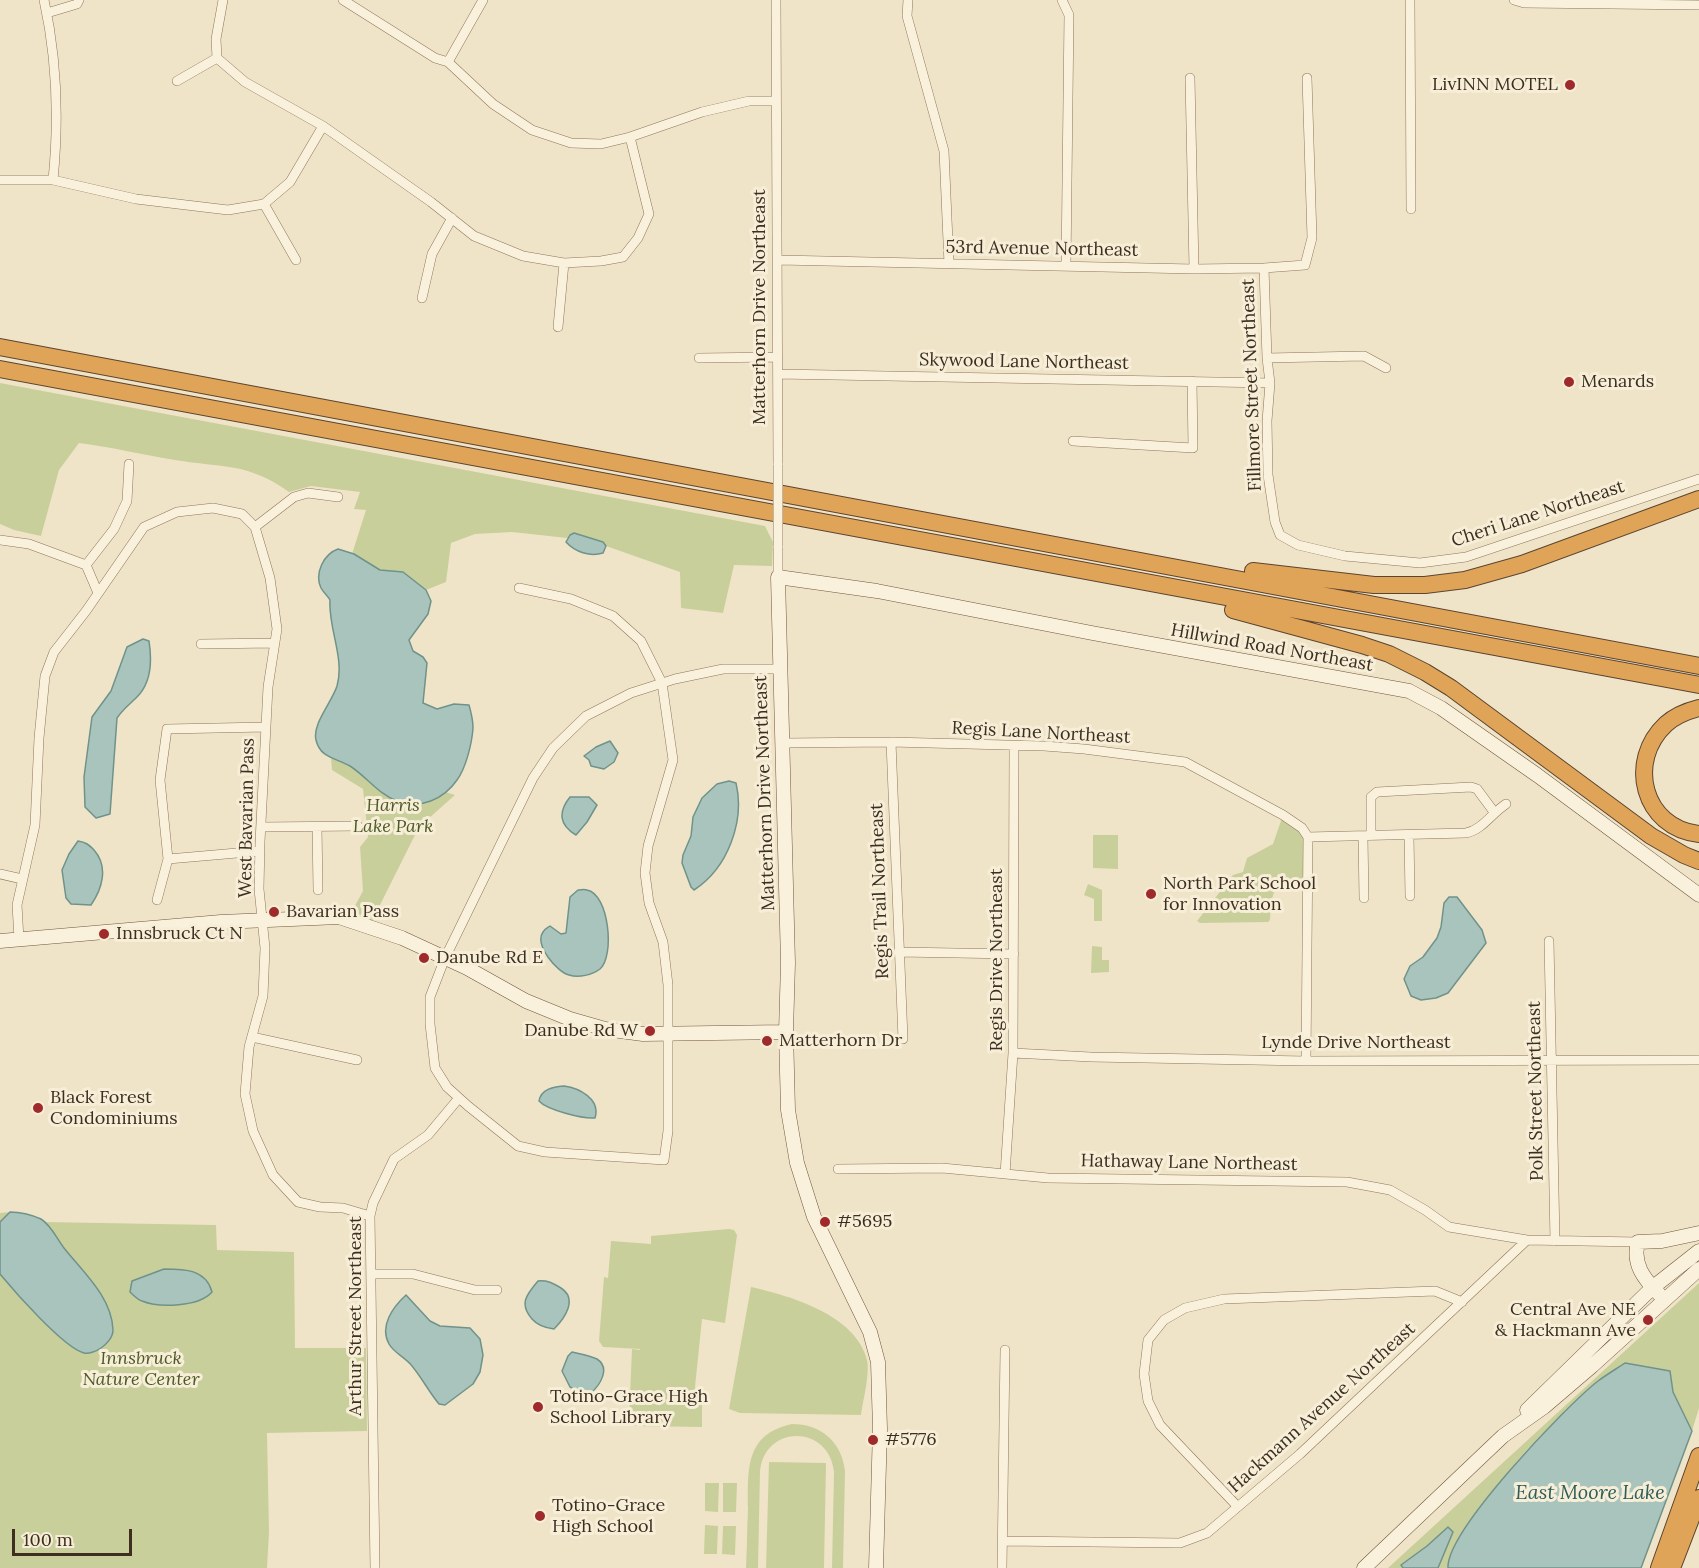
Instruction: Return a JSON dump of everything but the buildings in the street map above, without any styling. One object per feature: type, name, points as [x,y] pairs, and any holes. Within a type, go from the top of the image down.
[{"type":"highway","points":[[0,347],[1699,666]]},
{"type":"highway","points":[[0,369],[1699,685]]},
{"type":"highway","points":[[946,525],[1282,576],[1367,584],[1419,585],[1465,580],[1492,574],[1699,499]]},
{"type":"highway","points":[[1179,590],[1214,605],[1370,647],[1413,666],[1451,688],[1651,836],[1699,861]]},
{"type":"highway","points":[[1593,645],[1699,660]]},
{"type":"highway","points":[[1699,708],[1676,717],[1658,734],[1647,753],[1644,777],[1649,800],[1665,820],[1681,831],[1699,834]]},
{"type":"highway","points":[[1659,1568],[1699,1456]]},
{"type":"highway","points":[[1672,1568],[1699,1498]]},
{"type":"street","points":[[44,0],[57,92],[53,180]]},
{"type":"street","points":[[47,13],[77,4],[80,0]]},
{"type":"street","points":[[223,0],[216,39],[217,58],[245,82],[323,126],[474,236],[523,256],[564,263],[623,257],[638,238],[649,214],[630,137]]},
{"type":"street","points":[[343,0],[435,57],[448,62],[493,104],[532,130],[571,143],[601,144],[630,137],[702,112],[749,101],[776,101]]},
{"type":"street","points":[[448,62],[483,0]]},
{"type":"street","name":"Matterhorn Drive Northeast","points":[[776,0],[779,260],[778,577],[788,963],[786,1032],[788,1110],[797,1163],[814,1217],[870,1332],[878,1362],[880,1429],[876,1568]]},
{"type":"street","points":[[908,0],[907,16],[944,151],[949,264]]},
{"type":"street","points":[[1062,0],[1069,15],[1066,266]]},
{"type":"street","points":[[1410,0],[1411,209]]},
{"type":"street","points":[[1514,0],[1524,3],[1699,5]]},
{"type":"street","points":[[177,81],[217,58]]},
{"type":"street","points":[[1190,78],[1194,269]]},
{"type":"street","name":"53rd Avenue Northeast","points":[[779,260],[1194,269],[1305,265],[1312,238],[1307,78]]},
{"type":"street","points":[[0,180],[53,180],[136,199],[183,206],[228,210],[264,204],[290,182],[323,126]]},
{"type":"street","points":[[264,204],[296,260]]},
{"type":"street","points":[[422,298],[432,254],[452,218]]},
{"type":"street","points":[[558,327],[564,263]]},
{"type":"street","name":"Fillmore Street Northeast","points":[[1264,268],[1270,383],[1267,421],[1268,475],[1275,522],[1280,535]]},
{"type":"street","points":[[1267,358],[1364,356],[1386,368]]},
{"type":"street","points":[[699,358],[778,357]]},
{"type":"street","name":"Skywood Lane Northeast","points":[[778,374],[1270,383]]},
{"type":"street","points":[[1073,441],[1192,448],[1192,381]]},
{"type":"street","points":[[86,565],[114,529],[127,501],[129,464]]},
{"type":"street","name":"Cheri Lane Northeast","points":[[1280,535],[1298,545],[1345,556],[1420,563],[1466,557],[1699,479]]},
{"type":"street","points":[[19,939],[17,905],[35,825],[39,738],[45,676],[54,652],[144,527],[177,512],[213,508],[242,514],[255,527],[294,497],[308,493],[338,497]]},
{"type":"street","name":"West Bavarian Pass","points":[[255,527],[270,578],[277,629],[268,687],[260,850],[259,889],[265,948],[263,996],[249,1047],[244,1094],[253,1131],[273,1175],[298,1202],[320,1207],[343,1208],[370,1216]]},
{"type":"street","points":[[0,540],[29,544],[86,565],[98,593]]},
{"type":"street","name":"Hillwind Road Northeast","points":[[778,577],[878,591],[1409,691],[1441,708],[1537,775],[1699,896]]},
{"type":"street","points":[[519,588],[571,599],[614,616],[640,641],[662,683],[673,760],[648,846],[645,873],[649,903],[663,942],[668,985],[668,1131],[664,1160],[545,1152],[518,1146],[447,1087],[435,1068],[430,997],[445,958],[533,778],[553,748],[586,716],[631,693],[662,683],[723,669],[779,669]]},
{"type":"street","points":[[201,644],[275,643]]},
{"type":"street","points":[[158,900],[168,859],[160,780],[167,729],[266,727]]},
{"type":"street","name":"Regis Lane Northeast","points":[[783,743],[891,742],[1084,749],[1185,762],[1283,814],[1302,828],[1308,837]]},
{"type":"street","name":"Regis Trail Northeast","points":[[891,742],[903,1038]]},
{"type":"street","name":"Regis Drive Northeast","points":[[1005,1174],[1013,1053],[1014,747]]},
{"type":"street","points":[[1364,898],[1371,797],[1377,792],[1471,787],[1477,789],[1494,812]]},
{"type":"street","points":[[1306,1060],[1308,837],[1409,836],[1473,831],[1506,804]]},
{"type":"street","points":[[262,827],[358,826]]},
{"type":"street","points":[[317,827],[318,890]]},
{"type":"street","points":[[1409,836],[1410,896]]},
{"type":"street","points":[[168,859],[260,850]]},
{"type":"street","points":[[0,874],[22,879]]},
{"type":"street","points":[[0,941],[175,925],[339,918],[402,938],[526,1001],[570,1019],[605,1029],[633,1033],[786,1032]]},
{"type":"street","name":"Polk Street Northeast","points":[[1549,941],[1555,1240]]},
{"type":"street","points":[[899,951],[1014,954]]},
{"type":"street","points":[[252,1037],[357,1060]]},
{"type":"street","name":"Lynde Drive Northeast","points":[[1013,1053],[1091,1057],[1306,1060],[1699,1060]]},
{"type":"street","name":"Arthur Street Northeast","points":[[375,1568],[370,1216],[373,1203],[394,1159],[428,1135],[459,1098]]},
{"type":"street","name":"Hathaway Lane Northeast","points":[[838,1169],[942,1168],[1048,1178],[1347,1182],[1390,1190],[1449,1227],[1527,1240]]},
{"type":"street","points":[[1527,1240],[1638,1242],[1662,1241],[1699,1233]]},
{"type":"street","name":"Hackmann Avenue Northeast","points":[[1003,1541],[1180,1543],[1207,1533],[1300,1454],[1527,1240]]},
{"type":"street","points":[[1638,1242],[1636,1251],[1639,1269],[1645,1280],[1665,1300]]},
{"type":"street","points":[[1503,1437],[1512,1425],[1652,1288],[1699,1251]]},
{"type":"street","points":[[1364,1568],[1503,1437],[1544,1407],[1592,1366],[1699,1269]]},
{"type":"street","points":[[371,1274],[413,1274],[475,1290],[497,1290]]},
{"type":"street","points":[[1238,1507],[1160,1425],[1148,1401],[1144,1374],[1148,1340],[1164,1320],[1185,1308],[1224,1299],[1435,1291],[1462,1302]]},
{"type":"street","points":[[1002,1568],[1005,1350]]},
{"type":"green space","points":[[0,383],[765,526],[773,542],[772,566],[734,565],[723,613],[681,608],[680,572],[574,533],[567,538],[512,532],[475,534],[451,543],[446,582],[426,590],[403,572],[380,570],[352,554],[366,510],[354,509],[360,492],[311,486],[289,492],[260,475],[247,471],[79,443],[59,470],[41,536],[14,530],[0,524]]},
{"type":"green space","name":"Harris Lake Park","points":[[330,747],[455,795],[419,827],[372,921],[351,913],[363,891],[360,847],[368,837],[363,789],[332,770]]},
{"type":"green space","points":[[1283,815],[1308,837],[1302,881],[1284,883],[1279,886],[1273,896],[1268,922],[1200,923],[1197,921],[1233,875],[1243,872],[1247,858],[1273,844]]},
{"type":"green space","points":[[1093,835],[1118,835],[1118,869],[1093,868]]},
{"type":"green space","points":[[1088,884],[1102,890],[1102,921],[1094,921],[1094,899],[1084,895]]},
{"type":"green space","points":[[1092,946],[1102,947],[1102,960],[1109,960],[1109,972],[1091,973]]},
{"type":"green space","name":"Innsbruck Nature Center","points":[[0,1213],[29,1215],[45,1222],[216,1225],[217,1250],[294,1252],[295,1348],[366,1348],[367,1431],[267,1433],[269,1532],[267,1568],[0,1568]]},
{"type":"green space","points":[[734,1230],[737,1235],[725,1323],[702,1319],[695,1387],[702,1406],[702,1427],[635,1426],[629,1419],[632,1349],[640,1349],[603,1347],[599,1341],[604,1277],[608,1278],[611,1241],[651,1244],[651,1236]]},
{"type":"green space","points":[[1699,1283],[1699,1408],[1692,1431],[1673,1392],[1670,1371],[1542,1434],[1486,1498],[1459,1538],[1448,1568],[1388,1568]]},
{"type":"green space","points":[[751,1287],[802,1302],[820,1310],[850,1331],[860,1344],[868,1366],[861,1415],[740,1413],[729,1409]]},
{"type":"green space","points":[[792,1424],[821,1431],[835,1443],[840,1451],[845,1471],[843,1568],[832,1568],[834,1472],[830,1456],[821,1445],[809,1438],[797,1436],[784,1438],[773,1445],[764,1456],[760,1472],[758,1568],[746,1568],[748,1480],[752,1455],[765,1436]]},
{"type":"green space","points":[[769,1462],[826,1463],[824,1568],[766,1568]]},
{"type":"green space","points":[[705,1483],[719,1483],[718,1512],[705,1511]]},
{"type":"green space","points":[[723,1483],[737,1483],[736,1512],[723,1512]]},
{"type":"green space","points":[[705,1525],[718,1526],[717,1554],[704,1554]]},
{"type":"green space","points":[[723,1526],[736,1526],[735,1555],[722,1554]]},
{"type":"water","points":[[574,533],[603,542],[606,546],[603,553],[588,554],[574,548],[566,542]]},
{"type":"water","points":[[338,549],[354,554],[380,570],[403,572],[426,590],[431,601],[428,614],[409,640],[413,651],[423,657],[427,663],[423,703],[437,709],[454,704],[469,705],[473,728],[468,755],[460,775],[452,787],[431,801],[414,804],[390,798],[350,766],[329,757],[318,746],[317,727],[337,686],[339,675],[330,600],[321,588],[319,576],[328,555]]},
{"type":"water","points":[[143,639],[149,641],[150,648],[148,678],[142,691],[117,718],[110,814],[96,818],[85,807],[84,777],[92,717],[111,691],[127,647]]},
{"type":"water","points":[[610,741],[618,753],[614,762],[604,769],[591,766],[589,760],[584,756]]},
{"type":"water","points":[[729,781],[736,783],[738,813],[736,828],[725,856],[706,881],[694,890],[682,863],[691,836],[693,817],[702,798],[717,784]]},
{"type":"water","points":[[570,797],[589,797],[597,805],[576,835],[566,827],[562,818],[563,808]]},
{"type":"water","points":[[78,841],[92,848],[99,857],[103,871],[101,885],[91,905],[71,904],[66,898],[62,870]]},
{"type":"water","points":[[578,890],[586,890],[594,894],[600,902],[605,913],[608,939],[605,962],[600,969],[577,976],[564,973],[553,964],[544,951],[541,937],[544,930],[550,926],[561,934],[566,933],[570,897]]},
{"type":"water","points":[[1449,897],[1457,897],[1482,930],[1486,943],[1448,993],[1436,998],[1421,1000],[1411,996],[1404,979],[1410,966],[1423,957],[1437,938],[1444,903]]},
{"type":"water","points":[[564,1086],[582,1092],[592,1100],[596,1111],[595,1118],[549,1108],[539,1101],[545,1091]]},
{"type":"water","points":[[10,1212],[30,1215],[45,1222],[95,1285],[107,1306],[113,1330],[109,1340],[99,1349],[91,1353],[84,1353],[64,1341],[0,1274],[0,1222]]},
{"type":"water","points":[[164,1269],[193,1272],[205,1279],[212,1292],[198,1301],[178,1305],[158,1305],[137,1299],[130,1292],[132,1281]]},
{"type":"water","points":[[538,1281],[547,1281],[561,1288],[569,1298],[566,1314],[554,1329],[537,1323],[526,1309],[527,1295]]},
{"type":"water","points":[[406,1295],[430,1321],[440,1326],[470,1328],[480,1339],[483,1355],[480,1372],[473,1384],[445,1405],[439,1404],[412,1366],[391,1347],[386,1337],[389,1317]]},
{"type":"water","points":[[572,1352],[597,1359],[603,1367],[601,1381],[591,1393],[580,1392],[570,1387],[562,1371]]},
{"type":"water","name":"East Moore Lake","points":[[1625,1363],[1670,1371],[1673,1392],[1692,1431],[1641,1568],[1448,1568],[1453,1550],[1466,1527],[1510,1470],[1582,1395]]},
{"type":"water","points":[[1448,1527],[1453,1532],[1438,1568],[1403,1568],[1401,1565]]},
{"type":"place","name":"LivINN MOTEL","points":[[1570,85]]},
{"type":"place","name":"Menards","points":[[1569,382]]},
{"type":"place","name":"North Park School for Innovation","points":[[1151,894]]},
{"type":"place","name":"Bavarian Pass","points":[[274,912]]},
{"type":"place","name":"Innsbruck Ct N","points":[[104,934]]},
{"type":"place","name":"Danube Rd E","points":[[424,958]]},
{"type":"place","name":"Danube Rd W","points":[[650,1031]]},
{"type":"place","name":"Matterhorn Dr","points":[[767,1041]]},
{"type":"place","name":"Black Forest Condominiums","points":[[38,1108]]},
{"type":"place","name":"#5695","points":[[825,1222]]},
{"type":"place","name":"Central Ave NE & Hackmann Ave","points":[[1648,1320]]},
{"type":"place","name":"Totino-Grace High School Library","points":[[538,1407]]},
{"type":"place","name":"#5776","points":[[873,1440]]},
{"type":"place","name":"Totino-Grace High School","points":[[540,1516]]}]
